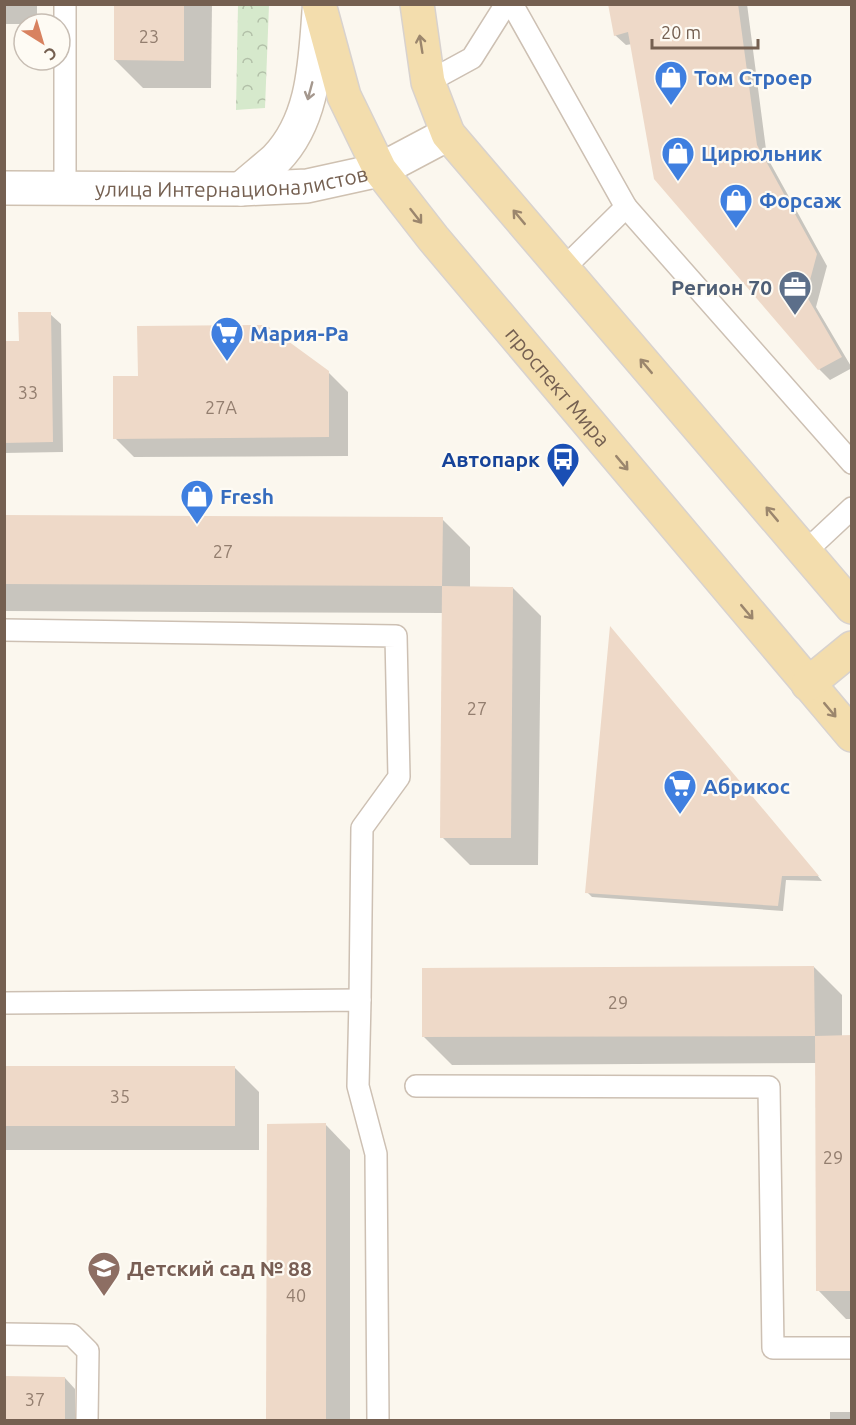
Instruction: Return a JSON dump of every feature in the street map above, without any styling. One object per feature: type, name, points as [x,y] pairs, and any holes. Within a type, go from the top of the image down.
[{"type":"main road","points":[[417,4],[428,82],[448,134],[852,607]]},
{"type":"main road","name":"проспект Мира","points":[[319,8],[344,96],[380,170],[433,238],[852,735]]},
{"type":"main road","points":[[808,684],[852,648]]},
{"type":"street","points":[[241,189],[277,157],[302,119],[314,76],[319,8]]},
{"type":"street","name":"улица Интернационалистов","points":[[4,188],[241,189],[307,186],[380,170],[448,134]]},
{"type":"lane","points":[[65,4],[65,189]]},
{"type":"lane","points":[[428,82],[472,58],[506,4]]},
{"type":"lane","points":[[512,4],[626,207],[852,463]]},
{"type":"lane","points":[[563,269],[626,207]]},
{"type":"lane","points":[[805,552],[852,508]]},
{"type":"lane","points":[[4,630],[396,636],[399,777],[362,828],[358,1086],[376,1154],[378,1420]]},
{"type":"lane","points":[[4,1003],[360,1000]]},
{"type":"lane","points":[[416,1086],[769,1087],[773,1348],[852,1348]]},
{"type":"lane","points":[[4,1334],[72,1335],[88,1352],[87,1420]]},
{"type":"green space","points":[[238,5],[269,5],[265,108],[236,110]]},
{"type":"building","points":[[114,4],[184,4],[184,61],[114,60]]},
{"type":"building","points":[[608,4],[738,4],[757,145],[817,254],[806,295],[842,357],[818,370],[654,179],[628,32],[614,36]]},
{"type":"building","points":[[18,312],[51,312],[53,442],[4,443],[4,341],[19,341]]},
{"type":"building","points":[[266,325],[329,371],[329,437],[113,439],[113,376],[138,376],[137,326]]},
{"type":"building","points":[[4,515],[443,517],[442,586],[4,584]]},
{"type":"building","points":[[442,586],[513,587],[511,838],[440,838]]},
{"type":"building","name":"Абрикос","points":[[610,626],[819,876],[782,876],[778,906],[585,893]]},
{"type":"building","points":[[814,966],[815,1036],[422,1037],[422,968]]},
{"type":"building","points":[[852,1035],[852,1291],[816,1291],[815,1036]]},
{"type":"building","points":[[4,1066],[235,1066],[235,1126],[4,1126]]},
{"type":"building","points":[[326,1123],[326,1420],[266,1420],[267,1124]]},
{"type":"building","points":[[4,1376],[65,1377],[65,1420],[4,1420]]},
{"type":"place","name":"Том Строер","points":[[671,106]]},
{"type":"place","name":"Цирюльник","points":[[678,182]]},
{"type":"place","name":"Форсаж","points":[[736,229]]},
{"type":"place","name":"Регион 70","points":[[795,316]]},
{"type":"place","name":"Мария-Ра","points":[[227,362]]},
{"type":"place","name":"Автопарк","points":[[563,488]]},
{"type":"place","name":"Fresh","points":[[197,525]]},
{"type":"place","name":"Абрикос","points":[[680,815]]},
{"type":"place","name":"Детский сад № 88","points":[[104,1297]]}]
